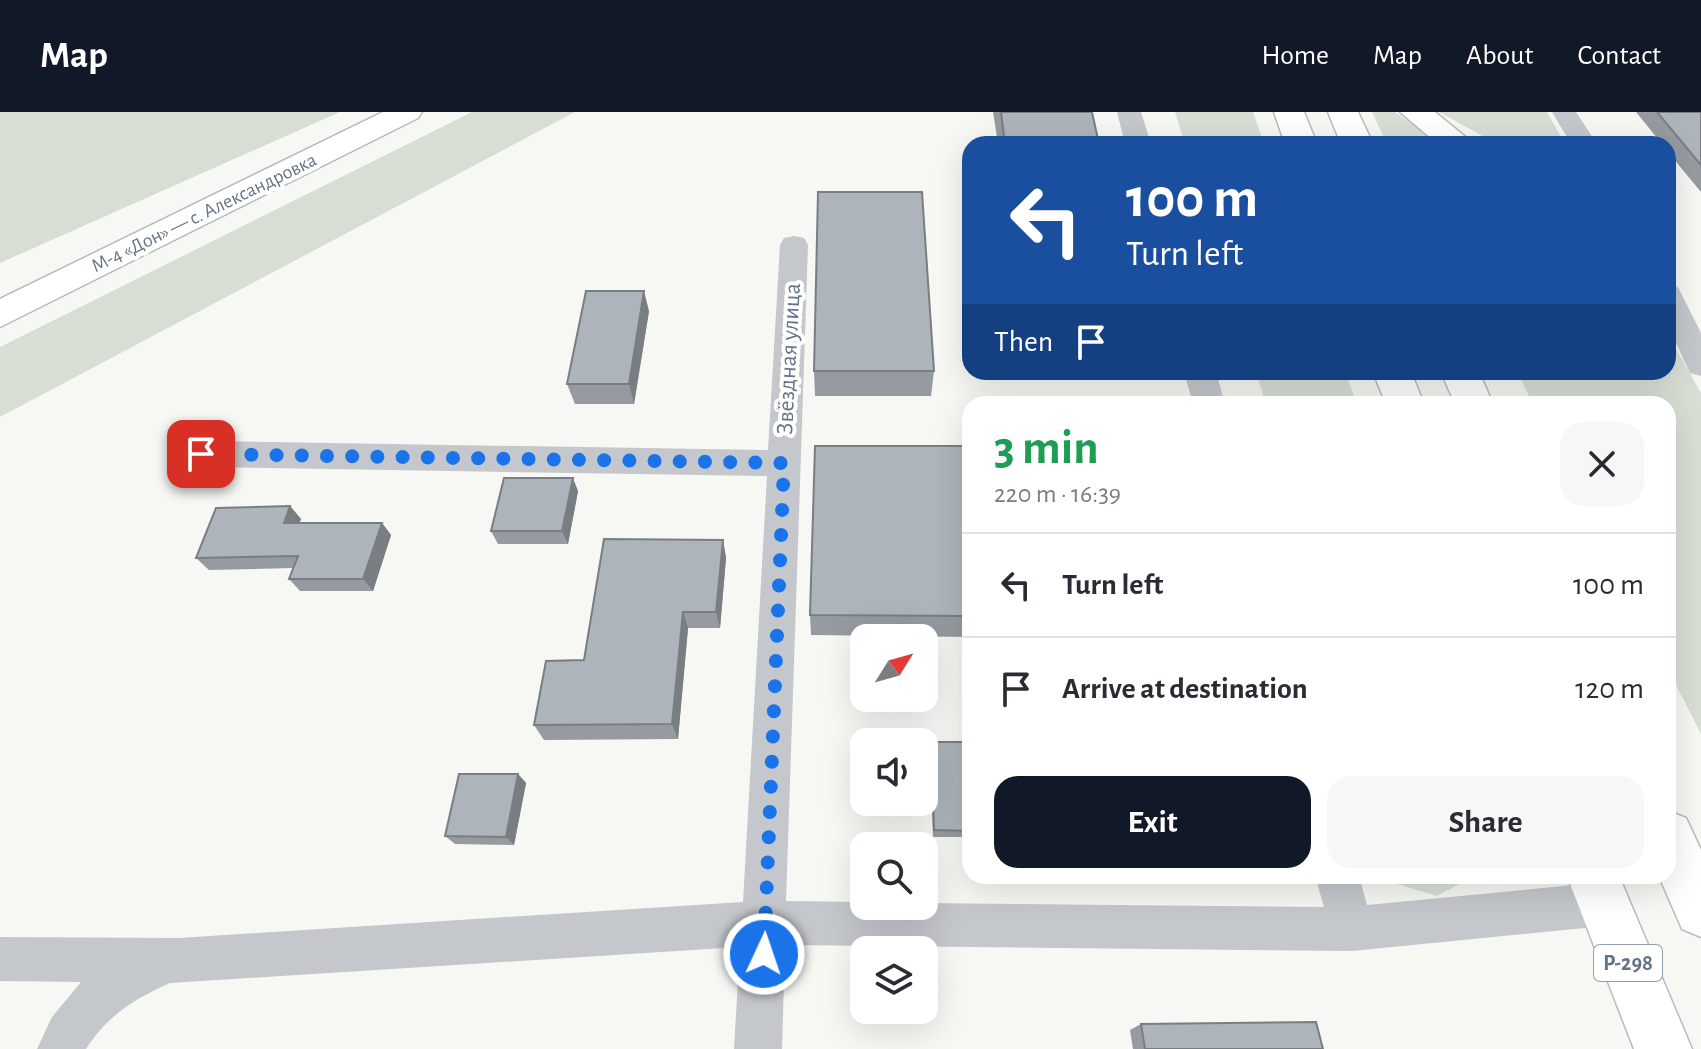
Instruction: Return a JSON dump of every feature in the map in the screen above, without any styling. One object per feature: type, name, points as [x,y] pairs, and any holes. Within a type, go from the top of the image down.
[{"type":"main road","name":"М-4 «Дон» — с. Александровка","points":[[0,314],[407,112]]},
{"type":"main road","points":[[1289,112],[1298,136]]},
{"type":"main road","points":[[1343,112],[1354,136]]},
{"type":"main road","points":[[1415,112],[1447,136]]},
{"type":"main road","points":[[1676,854],[1701,910]]},
{"type":"main road","name":"Р-298","points":[[1599,890],[1663,1049]]},
{"type":"street","points":[[1129,112],[1136,136]]},
{"type":"street","points":[[1564,112],[1579,136]]},
{"type":"street","name":"Звёздная улица","points":[[758,1049],[794,245]]},
{"type":"street","points":[[1676,311],[1701,365]]},
{"type":"street","points":[[201,454],[784,463]]},
{"type":"street","points":[[1339,884],[1352,929]]},
{"type":"street","points":[[0,959],[179,961],[766,923],[1352,929],[1599,890]]},
{"type":"street","points":[[61,1049],[97,996],[135,972],[179,961]]},
{"type":"shaded area","points":[[0,112],[340,112],[0,263]]},
{"type":"shaded area","points":[[472,112],[575,112],[0,417],[0,347]]},
{"type":"shaded area","points":[[1175,112],[1253,112],[1261,136],[1182,136]]},
{"type":"shaded area","points":[[1372,112],[1395,112],[1429,136],[1383,136]]},
{"type":"shaded area","points":[[1439,112],[1547,112],[1560,136],[1482,136]]},
{"type":"shaded area","points":[[1676,348],[1701,393],[1701,734],[1676,685],[1676,396],[1529,396],[1521,380],[1676,380]]},
{"type":"shaded area","points":[[1258,380],[1348,380],[1354,396],[1264,396]]},
{"type":"shaded area","points":[[1397,884],[1459,884],[1437,896]]},
{"type":"building","points":[[1001,112],[1092,112],[1097,136],[1004,136]]},
{"type":"building","points":[[1657,112],[1701,112],[1701,165]]},
{"type":"building","points":[[818,192],[922,192],[934,371],[814,371]]},
{"type":"building","points":[[586,291],[644,291],[629,384],[567,384]]},
{"type":"building","points":[[815,446],[962,446],[962,616],[810,615]]},
{"type":"building","points":[[504,478],[573,478],[562,531],[491,531]]},
{"type":"building","points":[[290,506],[284,523],[382,523],[363,579],[289,579],[298,556],[196,558],[216,508]]},
{"type":"building","points":[[604,539],[723,540],[716,612],[683,612],[672,724],[534,725],[546,661],[584,660]]},
{"type":"building","points":[[938,742],[962,742],[962,831],[934,830],[934,816],[938,816]]},
{"type":"building","points":[[459,774],[518,774],[506,837],[445,836]]},
{"type":"building","points":[[1316,1022],[1323,1049],[1145,1049],[1141,1024]]},
{"type":"route","points":[[201,454],[784,463],[764,954]]}]
